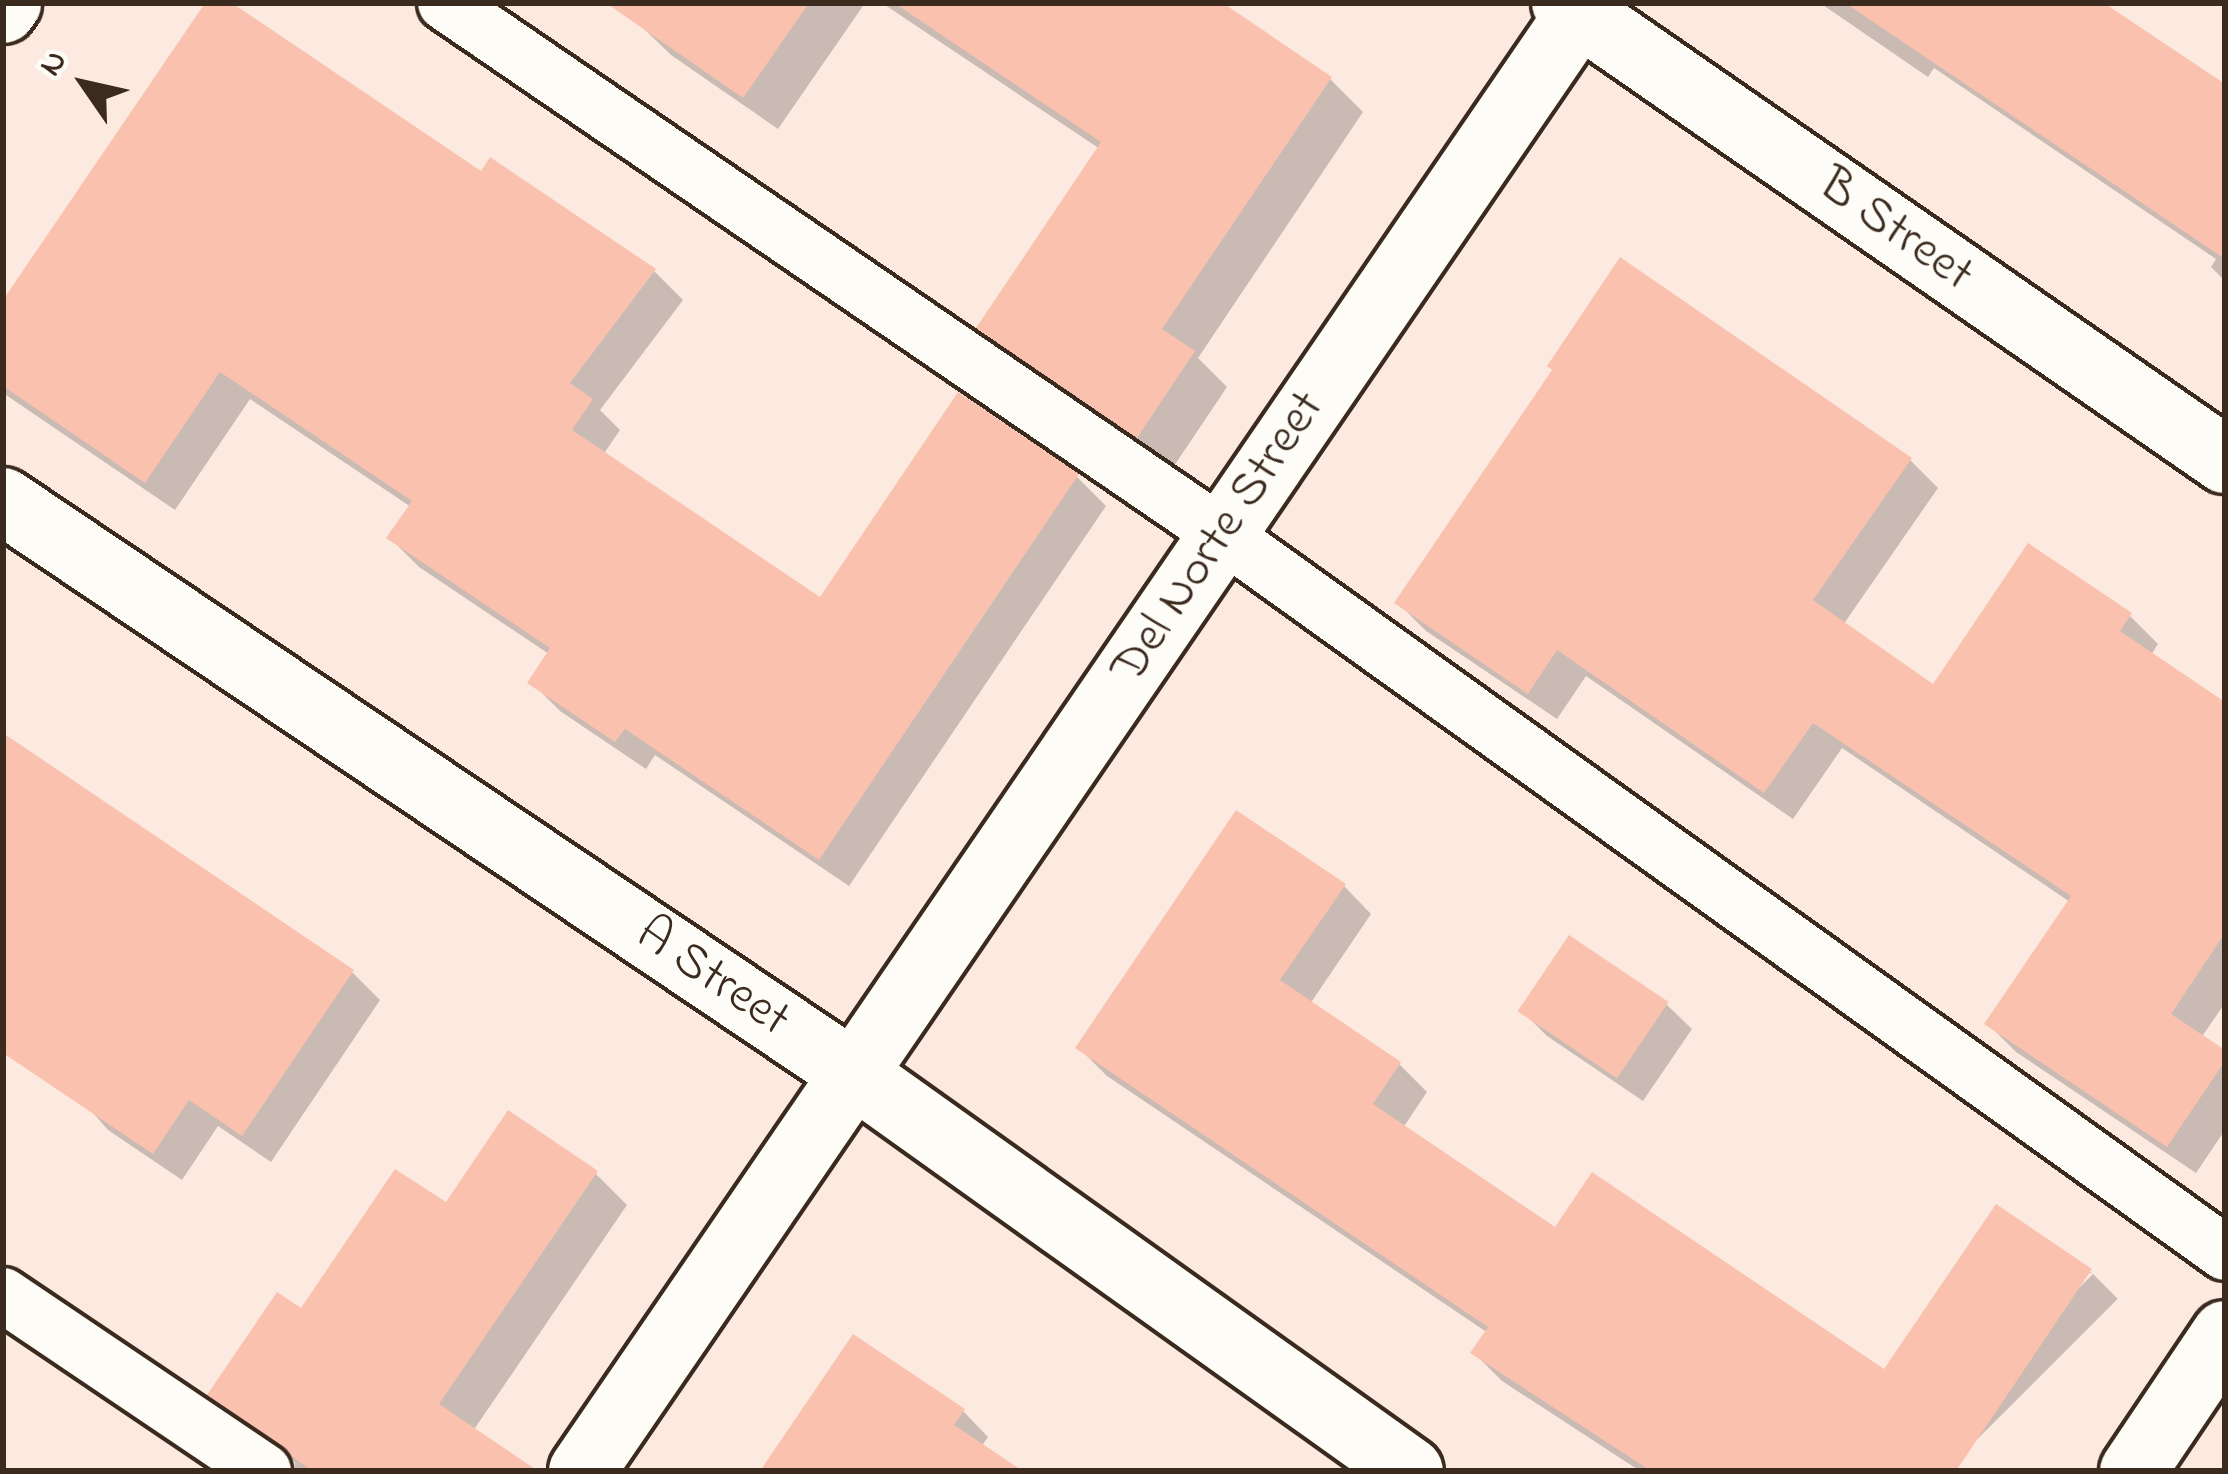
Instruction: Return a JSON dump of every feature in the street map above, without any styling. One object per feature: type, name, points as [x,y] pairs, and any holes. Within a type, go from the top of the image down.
[{"type":"street","name":"Del Norte Street","points":[[582,1471],[1577,6]]},
{"type":"street","name":"B Street","points":[[1577,6],[2225,460]]},
{"type":"street","name":"A Street","points":[[3,501],[854,1074],[1410,1471]]},
{"type":"street","points":[[2133,1471],[2225,1334]]},
{"type":"lane","points":[[445,3],[1222,534],[2225,1253]]},
{"type":"lane","points":[[3,1295],[264,1471]]},
{"type":"building","points":[[205,3],[232,3],[481,171],[490,157],[656,269],[570,383],[593,399],[572,430],[820,597],[958,392],[1079,474],[819,860],[625,729],[615,742],[527,683],[550,648],[386,538],[412,501],[220,372],[145,483],[3,386],[3,300]]},
{"type":"building","points":[[606,3],[809,3],[743,98]]},
{"type":"building","points":[[894,3],[1223,3],[1332,77],[1162,329],[1195,351],[1137,438],[976,328],[1101,142]]},
{"type":"building","points":[[1845,3],[2104,3],[2225,84],[2225,259]]},
{"type":"building","points":[[1620,257],[1912,458],[1813,600],[1933,684],[2028,543],[2132,613],[2120,631],[2225,702],[2225,933],[2171,1014],[2225,1050],[2225,1061],[2167,1147],[1984,1024],[2071,896],[1813,723],[1764,793],[1557,650],[1528,694],[1394,603],[1552,370],[1547,366]]},
{"type":"building","points":[[3,733],[354,970],[242,1136],[189,1100],[153,1154],[3,1053]]},
{"type":"building","points":[[1236,810],[1346,884],[1280,980],[1401,1062],[1373,1104],[1555,1227],[1592,1172],[1884,1369],[1996,1204],[2092,1269],[1956,1471],[1651,1471],[1470,1353],[1488,1327],[1075,1048]]},
{"type":"building","points":[[1569,935],[1668,1002],[1617,1078],[1518,1011]]},
{"type":"building","points":[[508,1110],[598,1171],[439,1404],[538,1471],[312,1471],[207,1395],[277,1292],[301,1308],[395,1169],[446,1202]]},
{"type":"building","points":[[853,1334],[965,1409],[954,1425],[1023,1471],[760,1471]]}]
